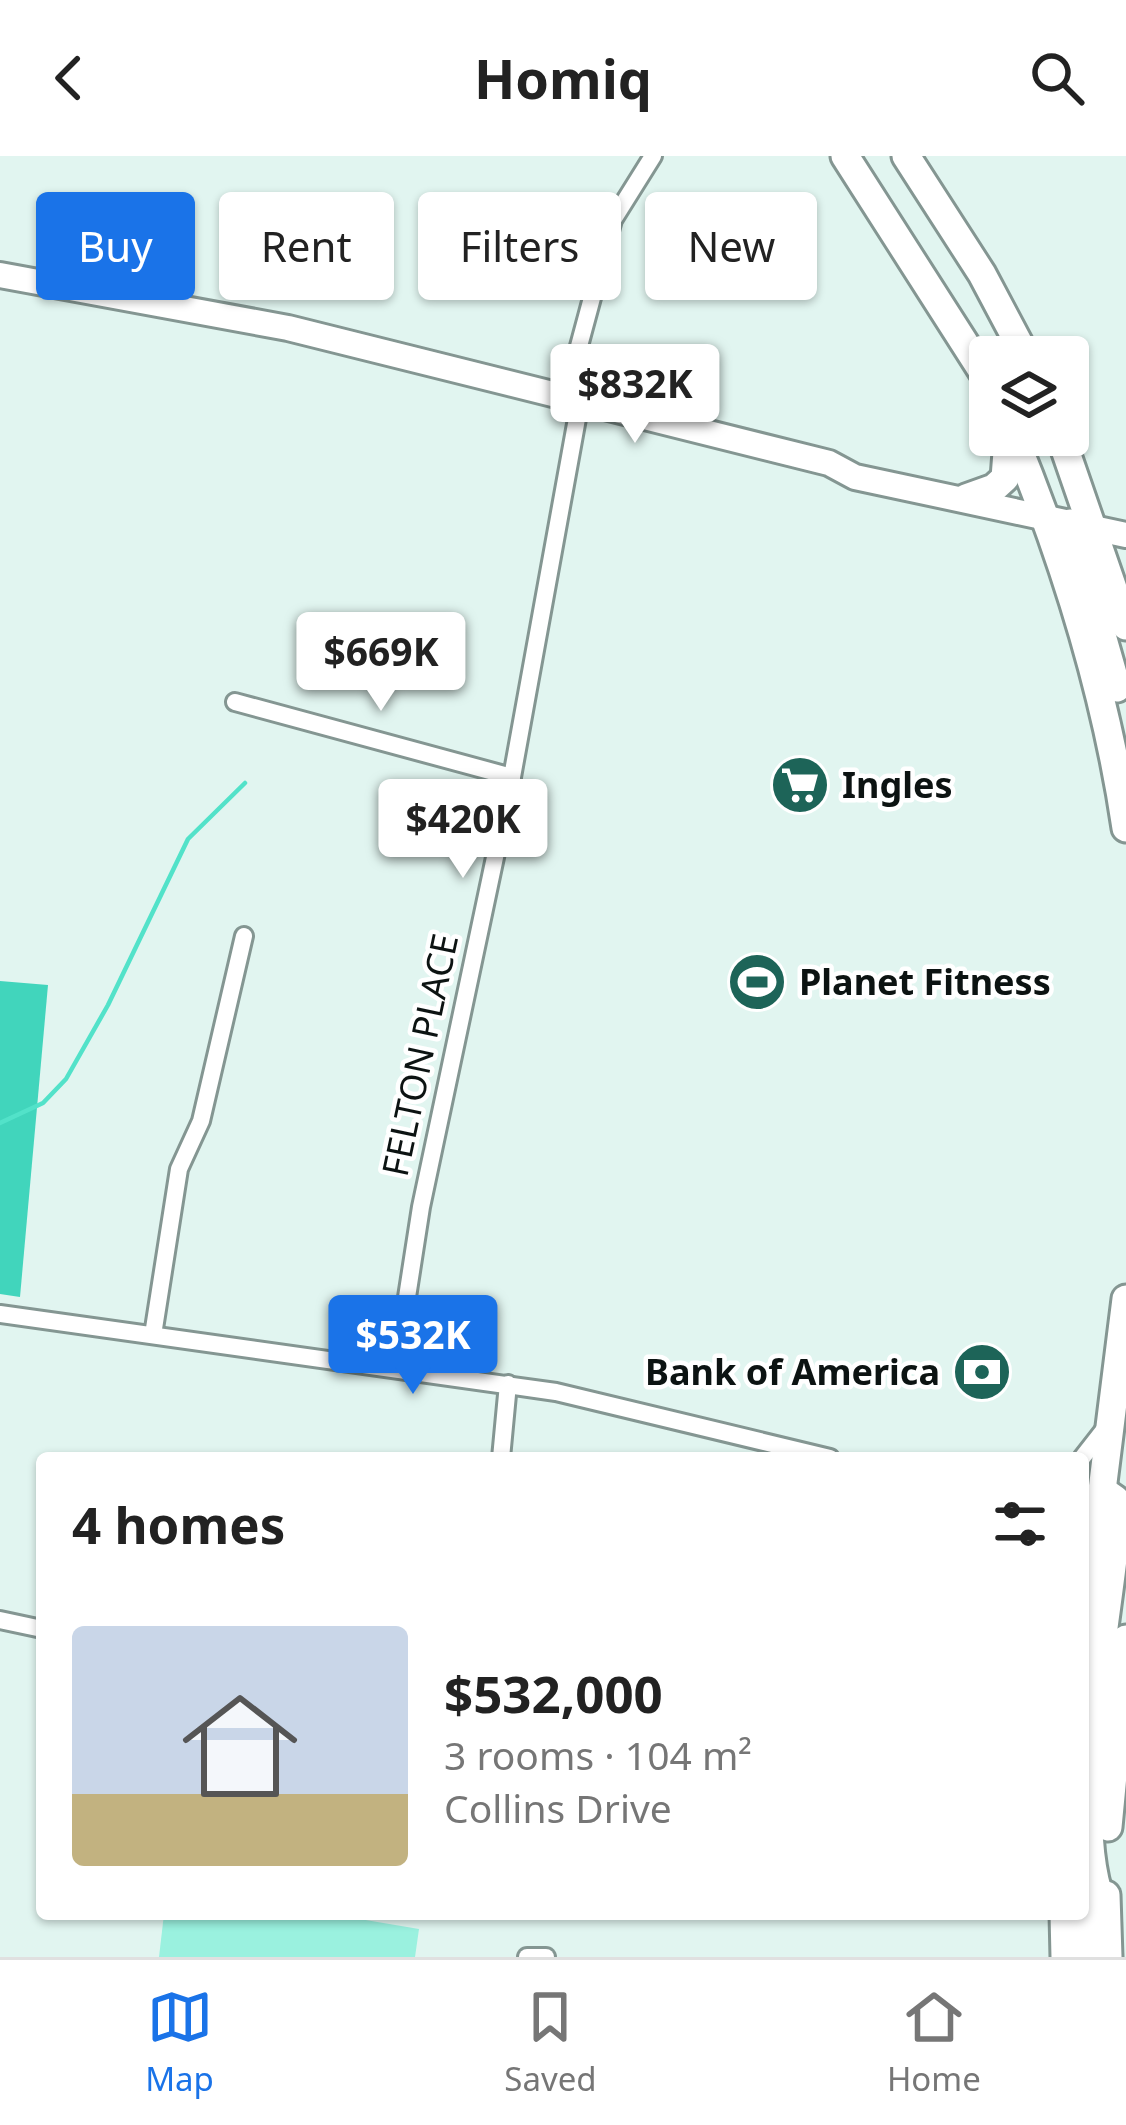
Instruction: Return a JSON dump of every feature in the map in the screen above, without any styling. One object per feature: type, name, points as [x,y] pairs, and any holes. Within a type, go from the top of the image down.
[{"type":"main road","points":[[845,156],[969,347]]},
{"type":"main road","points":[[906,156],[982,274],[1015,336]]},
{"type":"main road","points":[[965,498],[994,488],[1005,478],[1008,456]]},
{"type":"main road","points":[[1025,456],[1071,523],[1126,626]]},
{"type":"main road","points":[[1063,456],[1096,680],[1126,828]]},
{"type":"main road","points":[[1071,523],[1126,727]]},
{"type":"main road","points":[[1089,1544],[1093,1488],[1111,1420],[1126,1299]]},
{"type":"main road","points":[[1093,1488],[1115,1498],[1118,1512],[1090,1775],[1095,1913],[1108,1957]]},
{"type":"main road","points":[[1087,1957],[1126,1640]]},
{"type":"main road","points":[[1064,1920],[1066,1957]]},
{"type":"street","name":"FELTON PLACE","points":[[396,1368],[421,1207],[512,777],[573,400],[613,220],[653,156]]},
{"type":"street","points":[[0,274],[288,328],[829,464],[857,460],[925,477],[965,498],[1126,535]]},
{"type":"street","points":[[235,702],[512,777]]},
{"type":"street","points":[[153,1335],[179,1169],[201,1121],[244,936]]},
{"type":"street","points":[[0,1314],[556,1392],[805,1452]]},
{"type":"street","points":[[502,1452],[508,1384]]},
{"type":"street","points":[[1087,1452],[1111,1420]]},
{"type":"street","points":[[0,1620],[36,1628]]},
{"type":"street","points":[[526,1957],[546,1957]]},
{"type":"green space","points":[[0,981],[48,985],[20,1297],[0,1294]]},
{"type":"green space","points":[[163,1920],[366,1920],[419,1929],[415,1957],[159,1957]]},
{"type":"waterway","points":[[0,1123],[43,1103],[66,1079],[108,1005],[188,839],[245,783]]},
{"type":"place","name":"Ingles","points":[[800,785]]},
{"type":"place","name":"Planet Fitness","points":[[757,982]]},
{"type":"place","name":"Bank of America","points":[[982,1372]]}]
